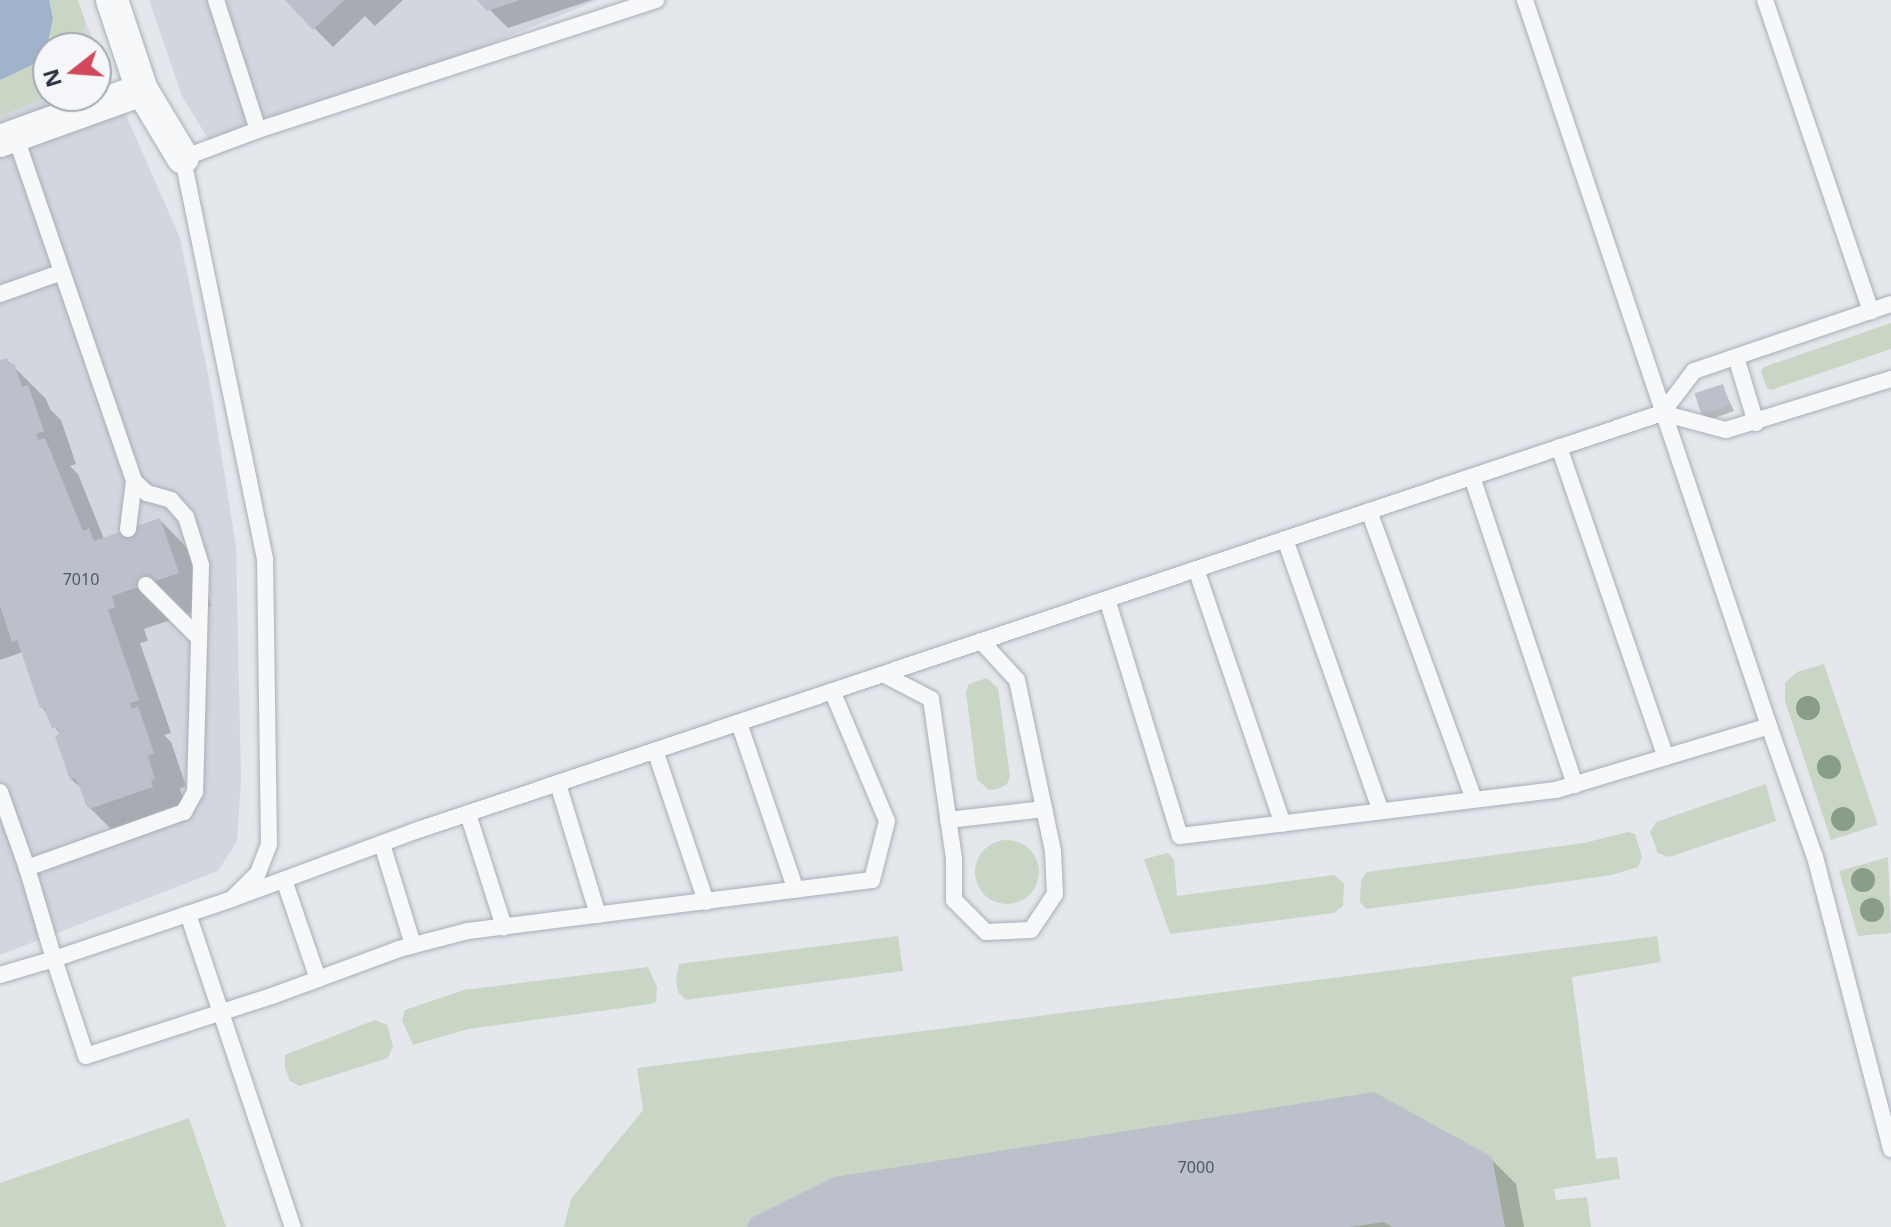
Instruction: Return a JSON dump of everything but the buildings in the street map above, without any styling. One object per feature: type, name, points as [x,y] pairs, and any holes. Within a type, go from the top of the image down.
[{"type":"street","points":[[112,0],[142,90],[183,158]]},
{"type":"street","points":[[8,138],[142,90]]},
{"type":"lane","points":[[216,0],[258,130]]},
{"type":"lane","points":[[232,899],[258,873],[269,844],[265,559],[183,158],[258,130],[656,0]]},
{"type":"lane","points":[[1525,0],[1823,884],[1891,1149]]},
{"type":"lane","points":[[1765,0],[1871,311]]},
{"type":"lane","points":[[8,138],[62,272],[134,481],[128,529]]},
{"type":"lane","points":[[0,294],[62,272]]},
{"type":"lane","points":[[1662,413],[1694,371],[1891,304]]},
{"type":"lane","points":[[1736,357],[1756,423]]},
{"type":"lane","points":[[0,975],[232,899],[468,814],[1662,413],[1726,430],[1890,381]]},
{"type":"lane","points":[[1559,447],[1666,757]]},
{"type":"lane","points":[[1472,477],[1575,785]]},
{"type":"lane","points":[[27,868],[184,812],[195,792],[201,565],[186,517],[171,500],[147,493],[134,481]]},
{"type":"lane","points":[[1369,511],[1474,800]]},
{"type":"lane","points":[[1285,539],[1381,811]]},
{"type":"lane","points":[[1196,569],[1283,824]]},
{"type":"lane","points":[[146,585],[199,638]]},
{"type":"lane","points":[[1107,599],[1180,836],[1575,785],[1769,726]]},
{"type":"lane","points":[[885,675],[931,699],[954,859],[954,900],[986,932],[1031,930],[1055,894],[1053,851],[1017,680],[981,641]]},
{"type":"lane","points":[[0,792],[86,1056],[413,945],[504,927],[872,880],[887,821],[832,691]]},
{"type":"lane","points":[[739,723],[796,890]]},
{"type":"lane","points":[[656,753],[706,902]]},
{"type":"lane","points":[[558,784],[598,915]]},
{"type":"lane","points":[[948,820],[1044,809]]},
{"type":"lane","points":[[468,814],[504,927]]},
{"type":"lane","points":[[382,844],[413,945]]},
{"type":"lane","points":[[284,880],[318,979]]},
{"type":"lane","points":[[188,914],[293,1227]]},
{"type":"shaded area","points":[[149,0],[598,0],[218,155],[182,96]]},
{"type":"shaded area","points":[[112,83],[180,238],[210,384],[236,546],[241,779],[237,841],[218,871],[0,955],[0,116],[32,103],[32,112],[112,112]]},
{"type":"green space","points":[[49,0],[78,0],[86,24],[83,32],[47,32],[53,18]]},
{"type":"green space","points":[[32,65],[32,103],[0,116],[0,80]]},
{"type":"green space","points":[[1891,323],[1891,349],[1771,390],[1767,388],[1761,371],[1764,367]]},
{"type":"green space","points":[[1824,664],[1878,825],[1831,840],[1785,701],[1785,683],[1797,672]]},
{"type":"green space","points":[[987,678],[998,688],[1010,776],[1007,784],[989,790],[977,779],[966,692],[969,684]]},
{"type":"green space","points":[[1766,784],[1776,821],[1669,857],[1658,853],[1650,832],[1656,822]]},
{"type":"green space","points":[[1628,832],[1635,834],[1642,857],[1638,867],[1612,875],[1367,909],[1360,902],[1361,881],[1367,872],[1584,843]]},
{"type":"green space","points":[[1007,840],[1025,846],[1033,854],[1039,872],[1033,890],[1025,898],[1007,904],[989,898],[981,890],[975,872],[981,854],[989,846]]},
{"type":"green space","points":[[1168,853],[1174,860],[1177,896],[1334,875],[1344,883],[1343,906],[1334,913],[1170,934],[1144,859]]},
{"type":"green space","points":[[1888,857],[1891,933],[1858,936],[1839,871]]},
{"type":"green space","points":[[898,936],[903,971],[686,1000],[678,992],[676,979],[679,964]]},
{"type":"green space","points":[[1657,936],[1661,962],[1572,977],[1596,1159],[1617,1157],[1620,1179],[1554,1189],[1556,1200],[1587,1197],[1591,1227],[564,1227],[571,1199],[643,1110],[637,1068]]},
{"type":"green space","points":[[648,967],[657,987],[656,1002],[651,1004],[468,1029],[413,1045],[402,1020],[405,1010],[464,990]]},
{"type":"green space","points":[[375,1020],[387,1025],[393,1046],[388,1058],[300,1086],[290,1081],[285,1068],[285,1055]]},
{"type":"green space","points":[[189,1118],[226,1227],[0,1227],[0,1183]]},
{"type":"water","points":[[0,0],[49,0],[53,18],[50,32],[32,32],[32,65],[0,80]]}]
